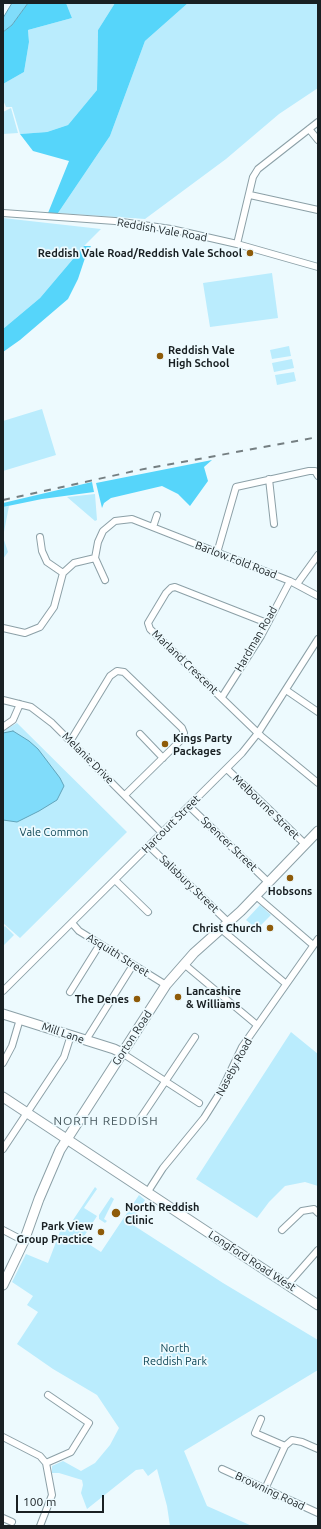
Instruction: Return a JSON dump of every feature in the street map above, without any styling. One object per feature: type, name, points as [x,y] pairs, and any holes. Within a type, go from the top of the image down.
[{"type":"main road","name":"Gorton Road","points":[[3,1285],[24,1241],[48,1176],[66,1140],[166,985],[184,964],[222,930],[269,883],[318,830]]},
{"type":"main road","name":"Mill Lane","points":[[3,1014],[20,1018],[122,1053]]},
{"type":"main road","points":[[100,1046],[110,1053],[117,1062]]},
{"type":"main road","name":"Longford Road West","points":[[3,1097],[146,1193],[318,1304]]},
{"type":"street","points":[[237,244],[250,195],[253,177],[258,169],[318,122]]},
{"type":"street","points":[[309,129],[318,140]]},
{"type":"street","points":[[250,195],[318,210]]},
{"type":"street","name":"Reddish Vale Road","points":[[3,213],[116,221],[171,229],[237,244],[318,268]]},
{"type":"street","points":[[218,553],[236,487],[309,471],[316,474]]},
{"type":"street","points":[[269,479],[274,524]]},
{"type":"street","points":[[153,527],[157,514]]},
{"type":"street","name":"Barlow Fold Road","points":[[94,558],[103,530],[115,521],[132,519],[290,581],[318,596]]},
{"type":"street","points":[[40,537],[42,552],[47,562],[63,573]]},
{"type":"street","points":[[297,584],[318,555]]},
{"type":"street","points":[[3,628],[25,633],[40,627],[54,607],[63,573],[74,563],[94,558],[105,580]]},
{"type":"street","name":"Hardman Road","points":[[222,697],[267,623],[290,581]]},
{"type":"street","name":"Marland Crescent","points":[[267,623],[175,587],[171,588],[166,593],[148,623],[150,629],[258,733],[318,783]]},
{"type":"street","name":"Harcourt Street","points":[[3,991],[226,769],[258,733],[316,647],[318,639]]},
{"type":"street","points":[[71,740],[111,674],[117,671],[122,671],[182,728],[184,734],[181,740],[125,795]]},
{"type":"street","points":[[286,690],[318,712]]},
{"type":"street","name":"Melanie Drive","points":[[3,700],[31,707],[40,713],[71,740],[162,833]]},
{"type":"street","points":[[3,727],[13,720],[20,704]]},
{"type":"street","points":[[140,734],[163,758]]},
{"type":"street","name":"Melbourne Street","points":[[226,769],[305,844]]},
{"type":"street","name":"Spencer Street","points":[[189,806],[269,883]]},
{"type":"street","name":"Salisbury Street","points":[[149,846],[229,923]]},
{"type":"street","points":[[115,880],[148,912]]},
{"type":"street","points":[[256,896],[313,945]]},
{"type":"street","name":"Asquith Street","points":[[72,923],[79,931],[166,985]]},
{"type":"street","points":[[222,930],[286,983]]},
{"type":"street","name":"Naseby Road","points":[[146,1193],[163,1168],[200,1123],[215,1101],[242,1047],[318,938]]},
{"type":"street","points":[[70,992],[100,944]]},
{"type":"street","points":[[184,964],[257,1025]]},
{"type":"street","points":[[86,1040],[133,965]]},
{"type":"street","points":[[3,1063],[12,1046],[20,1018]]},
{"type":"street","points":[[3,1149],[64,1057],[71,1035]]},
{"type":"street","points":[[140,1119],[195,1037]]},
{"type":"street","points":[[122,1053],[199,1103]]},
{"type":"street","points":[[282,1230],[302,1210],[314,1209],[318,1214]]},
{"type":"street","points":[[3,1230],[24,1241]]},
{"type":"street","points":[[288,1284],[318,1250]]},
{"type":"street","points":[[46,1463],[71,1452],[89,1423],[48,1395]]},
{"type":"street","points":[[261,1419],[256,1432],[285,1446]]},
{"type":"street","points":[[3,1437],[40,1456],[46,1463],[52,1495],[40,1526]]},
{"type":"street","points":[[265,1489],[285,1446],[292,1440],[318,1449]]},
{"type":"street","name":"Browning Road","points":[[222,1469],[318,1513]]},
{"type":"street","points":[[3,1518],[12,1522]]},
{"type":"green space","points":[[66,3],[115,3],[98,30],[97,90],[68,125],[47,132],[20,134],[12,107],[6,107],[3,100],[3,84],[24,72],[29,42],[28,30],[72,18]]},
{"type":"green space","points":[[188,3],[318,3],[318,88],[279,114],[226,159],[145,219],[58,213],[110,136],[145,41]]},
{"type":"green space","points":[[11,108],[18,133],[3,134],[3,112]]},
{"type":"green space","points":[[3,218],[101,229],[84,246],[40,298],[3,329]]},
{"type":"green space","points":[[272,273],[278,318],[210,327],[203,283]]},
{"type":"green space","points":[[289,346],[291,356],[272,359],[270,350]]},
{"type":"green space","points":[[292,359],[294,368],[274,372],[272,363]]},
{"type":"green space","points":[[294,372],[296,381],[277,385],[275,375]]},
{"type":"green space","points":[[42,409],[56,455],[3,471],[3,421]]},
{"type":"green space","points":[[95,494],[97,520],[95,521],[67,497]]},
{"type":"green space","points":[[9,506],[3,537],[3,507]]},
{"type":"green space","points":[[3,537],[8,552],[3,559]]},
{"type":"green space","name":"Vale Common","points":[[17,723],[127,832],[20,938],[3,923],[3,731]]},
{"type":"green space","points":[[260,905],[271,915],[257,929],[246,920]]},
{"type":"green space","points":[[5,926],[14,935],[3,946],[3,928]]},
{"type":"green space","points":[[291,1032],[318,1054],[318,1186],[305,1182],[285,1186],[269,1202],[257,1218],[196,1179]]},
{"type":"green space","name":"North Reddish Park","points":[[95,1187],[97,1189],[84,1208],[97,1216],[83,1238],[84,1241],[101,1252],[139,1195],[145,1200],[130,1223],[223,1283],[318,1340],[318,1370],[184,1451],[207,1506],[252,1526],[170,1526],[167,1506],[157,1469],[148,1476],[143,1469],[136,1470],[87,1509],[81,1493],[83,1485],[82,1480],[59,1473],[52,1473],[52,1466],[63,1461],[81,1471],[95,1463],[110,1445],[119,1428],[97,1395],[53,1369],[17,1344],[38,1312],[27,1305],[33,1296],[12,1282],[26,1254],[48,1263],[61,1229],[65,1232]]},
{"type":"green space","points":[[111,1197],[114,1199],[104,1219],[107,1221],[105,1223],[99,1219],[99,1215]]},
{"type":"shaded area","points":[[12,3],[28,3],[12,25],[3,32],[3,18]]},
{"type":"shaded area","points":[[28,3],[66,3],[72,18],[28,30],[29,42],[24,72],[3,84],[3,32],[12,25]]},
{"type":"shaded area","points":[[115,3],[188,3],[145,41],[110,136],[58,213],[48,213],[69,161],[33,151],[20,134],[47,132],[68,125],[97,90],[98,30]]},
{"type":"shaded area","points":[[84,246],[91,246],[86,255],[78,279],[68,299],[20,340],[3,352],[3,329],[40,298]]},
{"type":"shaded area","points":[[212,460],[204,467],[208,481],[190,506],[178,494],[162,486],[111,498],[104,503],[102,508],[96,483]]},
{"type":"shaded area","points":[[92,482],[94,492],[42,499],[3,507],[3,503]]},
{"type":"shaded area","points":[[13,731],[29,741],[38,749],[60,778],[64,786],[57,800],[17,822],[3,820],[3,733]]},
{"type":"railway","points":[[3,500],[139,470],[318,437]]},
{"type":"place","name":"Reddish Vale Road/Reddish Vale School","points":[[250,253]]},
{"type":"place","name":"Reddish Vale High School","points":[[160,356]]},
{"type":"place","name":"Kings Party Packages","points":[[165,744]]},
{"type":"place","name":"Hobsons","points":[[290,878]]},
{"type":"place","name":"Christ Church","points":[[270,928]]},
{"type":"place","name":"Lancashire & Williams","points":[[178,997]]},
{"type":"place","name":"The Denes","points":[[137,999]]},
{"type":"place","name":"North Reddish Clinic","points":[[116,1213]]},
{"type":"place","name":"Park View Group Practice","points":[[101,1232]]},
{"type":"district","name":"NORTH REDDISH","points":[[106,1121]]}]
